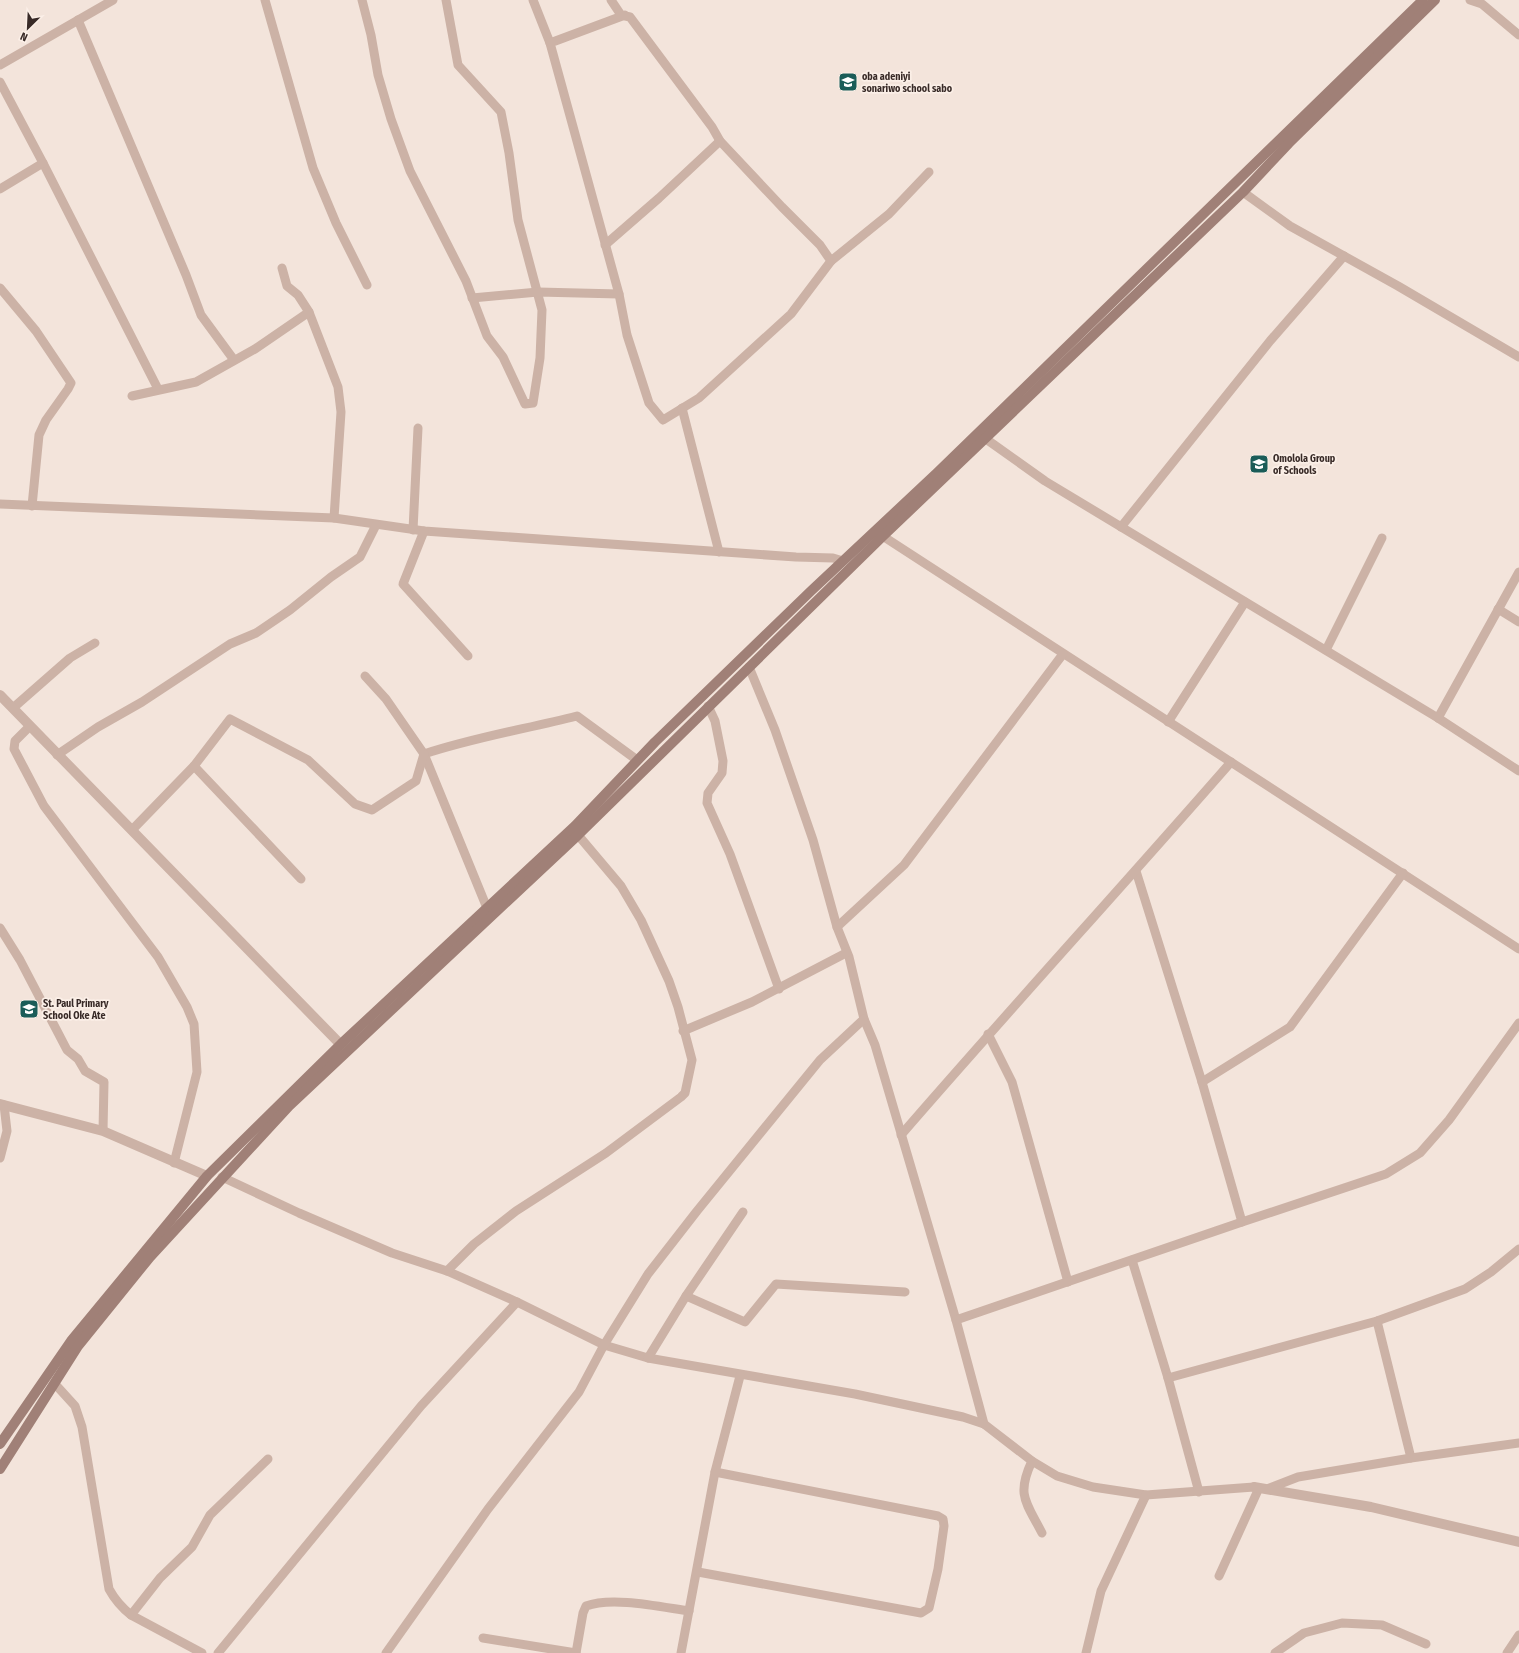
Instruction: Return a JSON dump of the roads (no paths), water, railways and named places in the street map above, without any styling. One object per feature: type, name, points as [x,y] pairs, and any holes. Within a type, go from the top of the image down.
[{"type":"main road","points":[[0,1444],[71,1341],[207,1176],[344,1048],[578,835],[749,667],[937,473],[1422,0]]},
{"type":"main road","points":[[0,1469],[78,1346],[145,1263],[222,1177],[344,1048],[487,908],[574,826],[637,760],[843,561],[880,533],[986,440],[1162,267],[1243,192],[1289,143],[1435,0]]},
{"type":"street","points":[[0,65],[113,0]]},
{"type":"street","points":[[265,0],[313,168],[336,223],[367,286]]},
{"type":"street","points":[[362,0],[371,35],[378,75],[391,119],[410,171],[444,236],[472,298],[487,336],[503,357],[525,404],[533,403],[540,358],[542,310],[518,220],[509,153],[501,112],[458,65],[446,0]]},
{"type":"street","points":[[533,0],[550,43],[563,97],[587,174],[619,294],[627,335],[649,403],[663,420],[699,398],[790,314],[830,261],[889,214],[929,172]]},
{"type":"street","points":[[611,0],[621,15],[630,17],[712,126],[720,141],[782,208],[820,245],[830,261]]},
{"type":"street","points":[[1470,0],[1482,4],[1519,35]]},
{"type":"street","points":[[550,43],[625,15]]},
{"type":"street","points":[[78,20],[186,275],[201,315],[234,360]]},
{"type":"street","points":[[0,82],[158,389]]},
{"type":"street","points":[[605,245],[660,198],[720,141]]},
{"type":"street","points":[[0,189],[43,163]]},
{"type":"street","points":[[1243,192],[1290,226],[1519,357]]},
{"type":"street","points":[[1121,527],[1270,340],[1344,256]]},
{"type":"street","points":[[282,268],[287,286],[298,295],[309,312],[338,387],[340,406],[334,518]]},
{"type":"street","points":[[0,288],[36,331],[71,383],[46,420],[39,435],[32,506]]},
{"type":"street","points":[[472,298],[538,292],[619,294]]},
{"type":"street","points":[[132,396],[158,389],[196,382],[256,349],[309,312]]},
{"type":"street","points":[[682,408],[719,552]]},
{"type":"street","points":[[413,530],[418,428]]},
{"type":"street","points":[[986,440],[1045,481],[1438,718],[1519,771]]},
{"type":"street","points":[[0,504],[334,518],[424,531],[719,552],[832,558],[843,561]]},
{"type":"street","points":[[57,755],[98,727],[142,702],[230,644],[256,633],[290,610],[331,577],[360,557],[376,525]]},
{"type":"street","points":[[424,531],[403,584],[468,656]]},
{"type":"street","points":[[880,533],[1063,654],[1519,949]]},
{"type":"street","points":[[1326,650],[1382,538]]},
{"type":"street","points":[[1438,718],[1519,572]]},
{"type":"street","points":[[1168,722],[1245,602]]},
{"type":"street","points":[[1498,609],[1519,622]]},
{"type":"street","points":[[13,708],[70,658],[95,643]]},
{"type":"street","points":[[837,927],[904,865],[1063,654]]},
{"type":"street","points":[[749,667],[775,730],[810,833],[864,1019],[875,1045],[956,1320],[984,1424]]},
{"type":"street","points":[[365,676],[386,699],[424,754],[487,908]]},
{"type":"street","points":[[0,695],[344,1048]]},
{"type":"street","points":[[708,706],[715,721],[723,761],[722,773],[708,793],[707,803],[730,854],[779,988]]},
{"type":"street","points":[[424,754],[511,730],[532,727],[577,716],[637,760]]},
{"type":"street","points":[[132,830],[194,766],[230,719],[308,760],[355,804],[372,810],[416,781],[424,754]]},
{"type":"street","points":[[30,726],[15,741],[14,749],[44,806],[158,957],[194,1024],[197,1072],[174,1163]]},
{"type":"street","points":[[901,1135],[988,1034],[1136,871],[1231,762]]},
{"type":"street","points":[[194,766],[301,879]]},
{"type":"street","points":[[447,1271],[474,1244],[516,1211],[606,1152],[682,1097],[685,1093],[692,1060],[683,1031],[678,1007],[669,981],[641,920],[621,886],[578,835]]},
{"type":"street","points":[[1136,871],[1202,1082],[1242,1222]]},
{"type":"street","points":[[1202,1082],[1290,1027],[1403,873]]},
{"type":"street","points":[[0,928],[20,960],[67,1050],[78,1059],[85,1071],[104,1082],[103,1131]]},
{"type":"street","points":[[683,1031],[779,988],[846,953]]},
{"type":"street","points":[[386,1653],[488,1509],[579,1392],[604,1345],[648,1274],[697,1211],[820,1060],[864,1019]]},
{"type":"street","points":[[956,1320],[1386,1174],[1420,1153],[1449,1120],[1519,1023]]},
{"type":"street","points":[[988,1034],[1012,1082],[1068,1282]]},
{"type":"street","points":[[0,1158],[7,1131],[2,1105],[103,1131],[207,1176]]},
{"type":"street","points":[[222,1177],[299,1213],[392,1253],[447,1271],[517,1302],[604,1345],[648,1358],[740,1376],[855,1394],[941,1411],[984,1424],[1032,1461],[1057,1476],[1074,1482],[1146,1495],[1260,1488],[1298,1477],[1411,1458],[1519,1443]]},
{"type":"street","points":[[648,1358],[686,1296],[743,1212]]},
{"type":"street","points":[[1168,1378],[1378,1321],[1466,1289],[1491,1272],[1519,1249]]},
{"type":"street","points":[[1132,1260],[1168,1378],[1199,1492]]},
{"type":"street","points":[[686,1296],[745,1322],[776,1284],[905,1292]]},
{"type":"street","points":[[218,1653],[421,1406],[517,1302]]},
{"type":"street","points":[[1378,1321],[1411,1458]]},
{"type":"street","points":[[681,1653],[698,1572],[715,1472],[740,1376]]},
{"type":"street","points":[[55,1384],[75,1406],[82,1427],[109,1589],[121,1608],[202,1653]]},
{"type":"street","points":[[132,1615],[160,1578],[192,1547],[210,1515],[268,1459]]},
{"type":"street","points":[[1032,1461],[1025,1477],[1023,1490],[1025,1501],[1042,1533]]},
{"type":"street","points":[[698,1572],[921,1613],[929,1608],[938,1569],[944,1526],[943,1519],[938,1516],[715,1472]]},
{"type":"street","points":[[1260,1488],[1371,1507],[1519,1542]]},
{"type":"street","points":[[1220,1576],[1260,1488]]},
{"type":"street","points":[[1086,1653],[1101,1591],[1146,1495]]},
{"type":"street","points":[[483,1638],[576,1653],[583,1613],[586,1606],[593,1603],[636,1603],[689,1611]]},
{"type":"street","points":[[1275,1653],[1304,1633],[1342,1623],[1382,1625],[1426,1644]]},
{"type":"street","points":[[1507,1653],[1519,1636]]},
{"type":"place","name":"oba adeniyi sonariwo school sabo","points":[[848,82]]},
{"type":"place","name":"Omolola Group of Schools","points":[[1259,464]]},
{"type":"place","name":"St. Paul Primary School Oke Ate","points":[[29,1009]]}]
